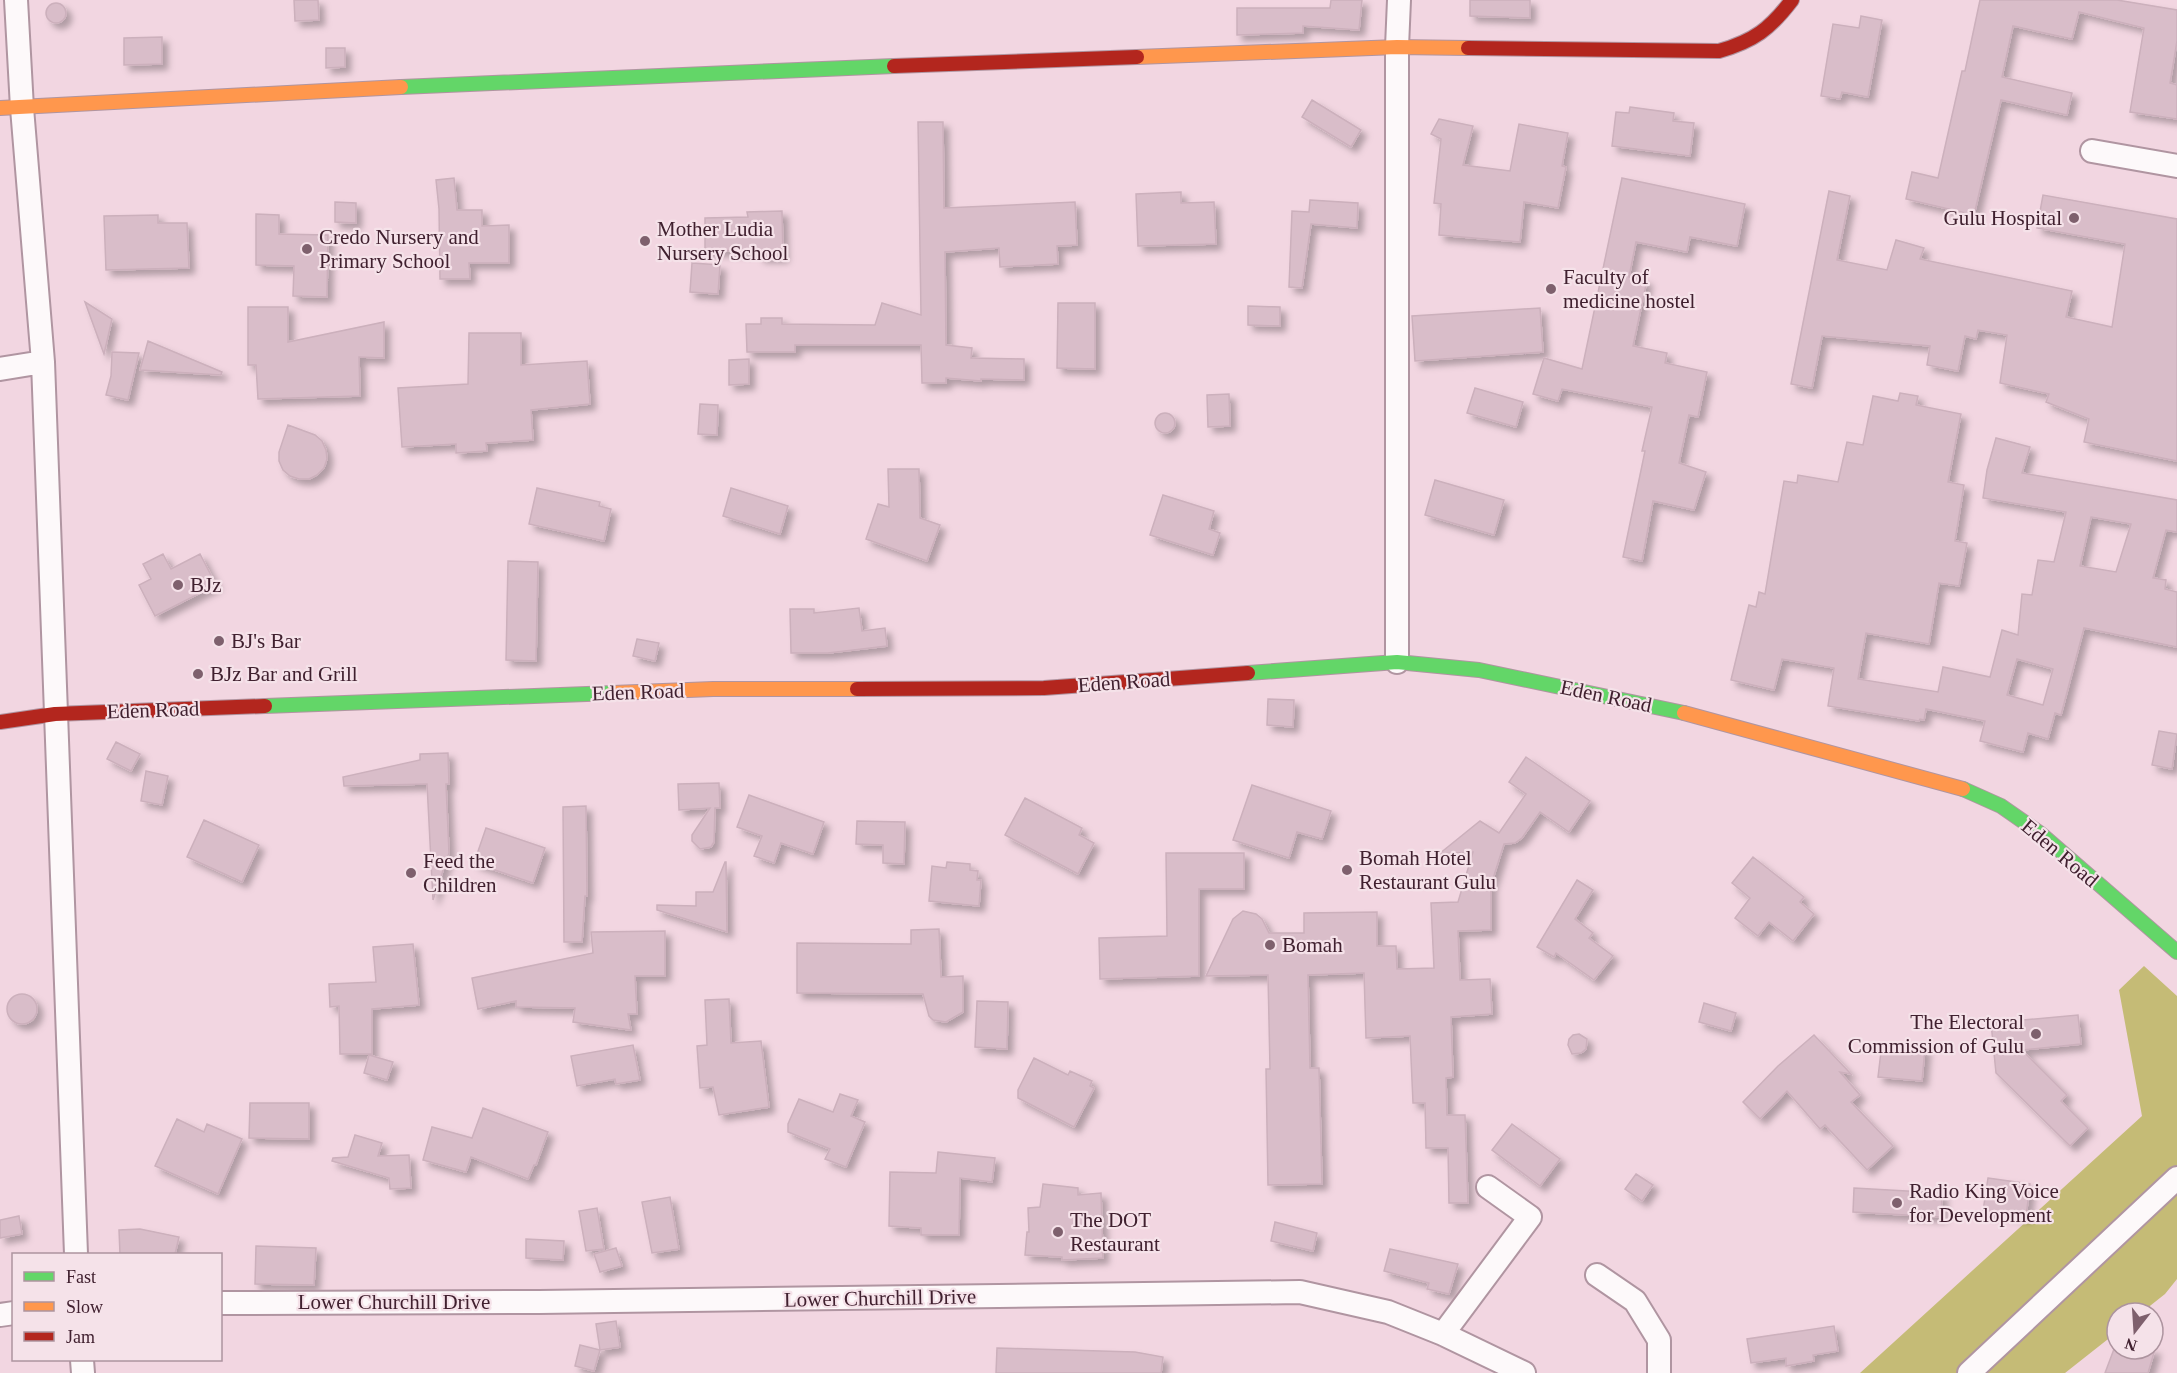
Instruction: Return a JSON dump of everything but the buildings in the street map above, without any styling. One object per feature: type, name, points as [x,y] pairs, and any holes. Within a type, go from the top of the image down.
[{"type":"street","points":[[16,0],[11,108],[43,362],[76,1253]]},
{"type":"street","points":[[1397,662],[1397,47],[1399,0]]},
{"type":"street","points":[[11,108],[563,79],[1397,47],[1719,51],[1749,42],[1774,24],[1792,0]]},
{"type":"street","points":[[2092,151],[2177,165]]},
{"type":"street","points":[[0,369],[43,362]]},
{"type":"street","name":"Eden Road","points":[[0,722],[55,714],[713,689],[1044,688],[1397,662],[1479,670],[1674,710],[1955,786],[2001,806],[2022,820],[2177,952]]},
{"type":"street","points":[[1969,1373],[2177,1179]]},
{"type":"street","points":[[1443,1334],[1530,1217],[1488,1186]]},
{"type":"street","points":[[1597,1275],[1635,1301],[1659,1340],[1659,1373]]},
{"type":"street","name":"Lower Churchill Drive","points":[[222,1303],[539,1302],[1300,1292],[1388,1312],[1443,1334],[1524,1373]]},
{"type":"shaded area","points":[[2144,966],[2177,996],[2177,1279],[2156,1301],[2105,1301],[2105,1341],[2065,1373],[1860,1373],[2142,1116],[2119,990]]},
{"type":"traffic: fast","points":[[401,87],[894,66]]},
{"type":"traffic: fast","points":[[1248,673],[1397,662],[1479,670],[1684,713]]},
{"type":"traffic: fast","points":[[265,706],[613,693]]},
{"type":"traffic: fast","points":[[1963,789],[2001,806],[2041,834],[2177,952]]},
{"type":"traffic: slow","points":[[1137,57],[1397,47],[1468,48]]},
{"type":"traffic: slow","points":[[0,108],[401,87]]},
{"type":"traffic: slow","points":[[613,693],[713,689],[857,689]]},
{"type":"traffic: slow","points":[[1684,713],[1963,789]]},
{"type":"traffic: jam","points":[[1468,48],[1719,51],[1742,43],[1760,33],[1792,0]]},
{"type":"traffic: jam","points":[[894,66],[1137,57]]},
{"type":"traffic: jam","points":[[857,689],[1044,688],[1248,673]]},
{"type":"traffic: jam","points":[[0,722],[55,714],[265,706]]},
{"type":"place","name":"Gulu Hospital","points":[[2074,218]]},
{"type":"place","name":"Mother Ludia Nursery School","points":[[645,241]]},
{"type":"place","name":"Credo Nursery and Primary School","points":[[307,249]]},
{"type":"place","name":"Faculty of medicine hostel","points":[[1551,289]]},
{"type":"place","name":"BJz","points":[[178,585]]},
{"type":"place","name":"BJ's Bar","points":[[219,641]]},
{"type":"place","name":"BJz Bar and Grill","points":[[198,674]]},
{"type":"place","name":"Bomah Hotel Restaurant Gulu","points":[[1347,870]]},
{"type":"place","name":"Feed the Children","points":[[411,873]]},
{"type":"place","name":"Bomah","points":[[1270,945]]},
{"type":"place","name":"The Electoral Commission of Gulu","points":[[2036,1034]]},
{"type":"place","name":"Radio King Voice for Development","points":[[1897,1203]]},
{"type":"place","name":"The DOT Restaurant","points":[[1058,1232]]}]
